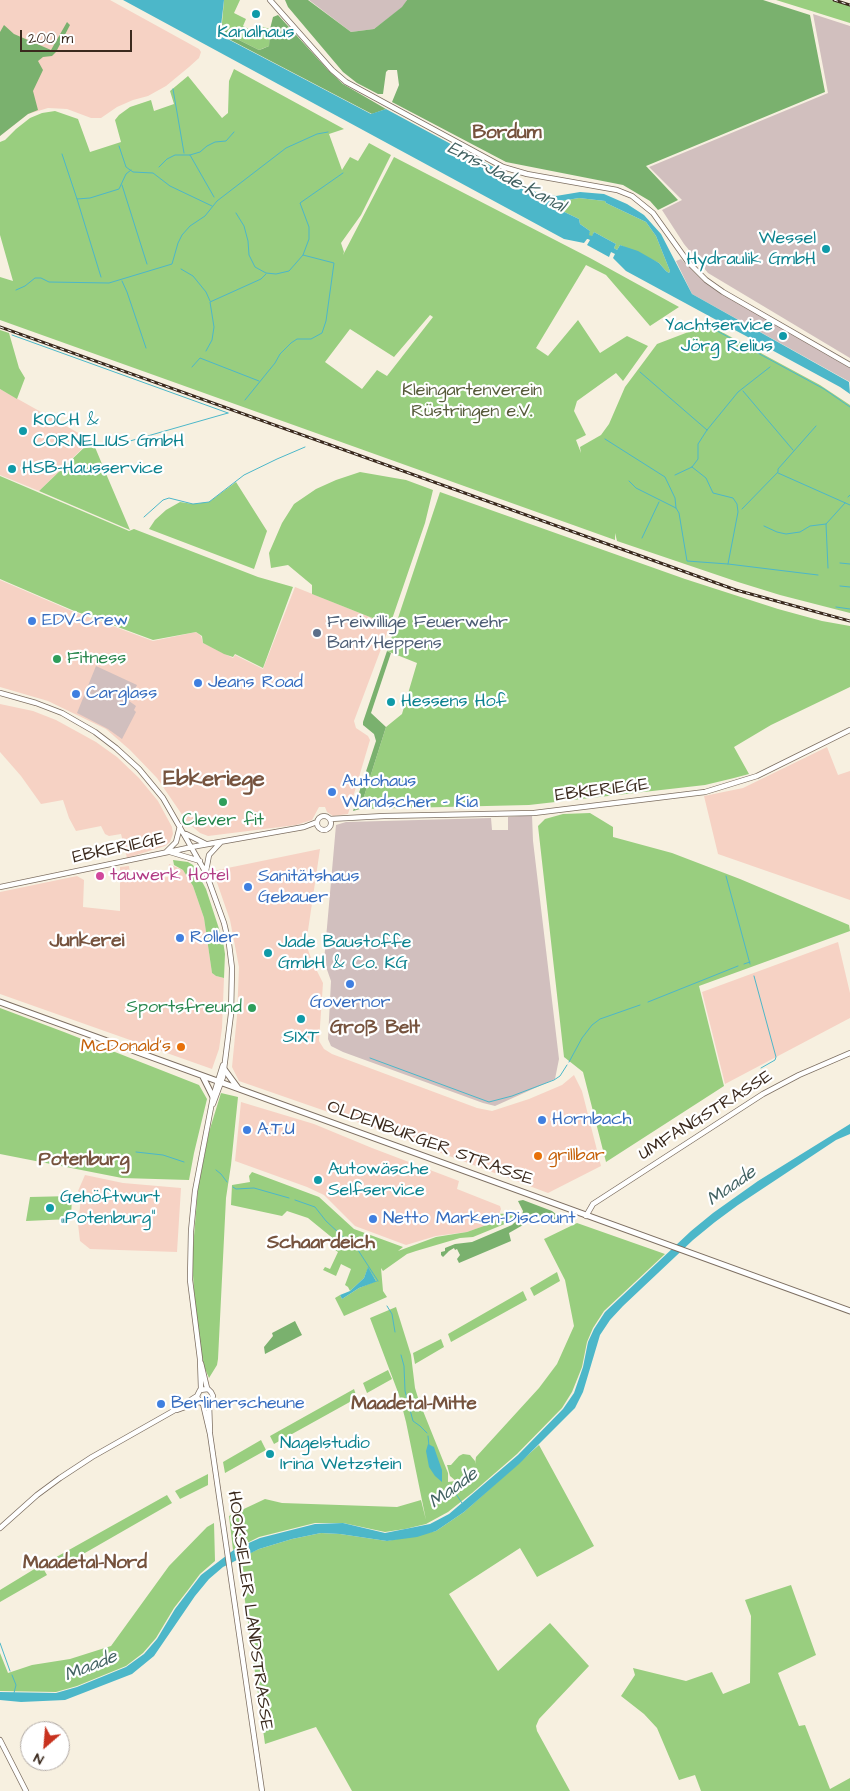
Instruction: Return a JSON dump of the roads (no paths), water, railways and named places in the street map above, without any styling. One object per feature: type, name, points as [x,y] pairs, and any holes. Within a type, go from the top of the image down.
[{"type":"main road","name":"OLDENBURGER STRASSE","points":[[0,1002],[850,1311]]},
{"type":"main road","points":[[224,1069],[239,1089]]},
{"type":"main road","points":[[203,1077],[213,1097]]},
{"type":"street","points":[[270,0],[320,57],[346,82],[502,166],[527,174],[617,190],[632,196],[654,213],[688,262],[706,280],[723,292],[850,364]]},
{"type":"street","points":[[0,693],[51,708],[95,732],[143,773],[163,798],[200,861],[224,923],[232,968],[231,1014],[224,1069],[213,1104],[195,1191],[189,1260],[192,1303],[204,1388],[213,1395],[209,1403],[201,1403],[175,1410]]},
{"type":"street","name":"EBKERIEGE","points":[[330,822],[384,816],[534,814],[705,792],[757,776],[850,730]]},
{"type":"street","points":[[322,816],[327,817],[330,822],[325,830],[318,824],[322,816]]},
{"type":"street","name":"EBKERIEGE","points":[[0,887],[166,852],[318,824]]},
{"type":"street","points":[[166,852],[176,842],[180,826]]},
{"type":"street","points":[[184,833],[208,844]]},
{"type":"street","points":[[206,873],[209,855],[221,842]]},
{"type":"street","points":[[166,852],[200,861]]},
{"type":"street","name":"UMFANGSTRASSE","points":[[586,1216],[593,1204],[763,1094],[799,1075],[850,1053]]},
{"type":"street","points":[[213,1104],[213,1097],[220,1082],[225,1061]]},
{"type":"street","points":[[0,1528],[37,1495],[60,1478],[92,1457],[175,1410],[196,1396],[204,1388]]},
{"type":"street","points":[[196,1396],[201,1403]]},
{"type":"street","name":"HOOKSIELER LANDSTRASSE","points":[[201,1403],[210,1434]]},
{"type":"street","name":"HOOKSIELER LANDSTRASSE","points":[[209,1403],[210,1434],[262,1791]]},
{"type":"street","points":[[0,1740],[26,1791]]},
{"type":"water","name":"Ems-Jade-Kanal","points":[[123,0],[224,0],[220,35],[371,114],[386,109],[510,176],[537,193],[556,196],[580,192],[604,194],[627,204],[644,215],[661,234],[692,294],[849,382],[850,394],[626,271],[613,258],[615,254],[611,252],[609,257],[587,245],[590,240],[587,239],[584,243],[564,239]],"holes":[[[579,198],[605,201],[646,222],[656,236],[670,271],[669,273],[659,263],[638,251],[620,245],[617,250],[614,248],[616,244],[594,232],[592,236],[589,235],[590,231],[580,224],[579,219],[558,209],[555,205],[561,201]]]},
{"type":"water","points":[[850,1124],[850,1134],[836,1140],[715,1222],[693,1240],[623,1306],[600,1335],[583,1392],[575,1408],[519,1464],[464,1512],[436,1531],[417,1537],[387,1541],[321,1533],[259,1549],[223,1567],[209,1579],[195,1596],[154,1656],[132,1674],[65,1700],[21,1702],[0,1700],[0,1692],[56,1693],[77,1687],[126,1667],[144,1654],[157,1639],[175,1609],[201,1575],[235,1549],[260,1538],[315,1524],[343,1523],[385,1533],[430,1524],[449,1514],[518,1455],[563,1409],[574,1393],[583,1367],[588,1342],[605,1312],[691,1231],[713,1213],[758,1181]]},
{"type":"water","points":[[368,1267],[376,1281],[378,1281],[359,1288],[342,1299],[340,1295],[350,1291],[364,1278]]},
{"type":"water","points":[[428,1444],[434,1447],[442,1470],[442,1482],[429,1467],[426,1451]]},
{"type":"waterway","points":[[173,89],[184,153]]},
{"type":"waterway","points":[[190,155],[200,152],[215,142],[226,141],[234,132]]},
{"type":"waterway","points":[[16,290],[35,278],[41,278],[49,282],[109,283],[172,264],[182,235],[190,226],[205,216],[217,201],[286,148],[317,134],[328,132]]},
{"type":"waterway","points":[[119,146],[126,167],[133,172],[153,173],[170,186],[212,206]]},
{"type":"waterway","points":[[62,154],[77,199],[90,198],[119,189],[126,174],[131,170]]},
{"type":"waterway","points":[[159,167],[167,159],[175,155],[190,155],[214,197]]},
{"type":"waterway","points":[[245,400],[280,354],[291,343],[297,339],[311,339],[322,333],[326,321],[334,263],[303,255],[309,239],[309,227],[300,203],[343,173]]},
{"type":"waterway","points":[[122,185],[147,264]]},
{"type":"waterway","points":[[77,199],[101,277]]},
{"type":"waterway","points":[[236,213],[244,226],[249,255],[255,267],[266,273],[276,274],[289,271],[303,255]]},
{"type":"waterway","points":[[181,269],[193,276],[206,292],[210,301]]},
{"type":"waterway","points":[[206,351],[212,340],[214,327],[210,302],[261,279],[266,274]]},
{"type":"waterway","points":[[122,281],[146,348]]},
{"type":"waterway","points":[[708,326],[824,389],[850,407]]},
{"type":"waterway","points":[[12,335],[228,413]]},
{"type":"waterway","points":[[192,367],[200,358],[259,381]]},
{"type":"waterway","points":[[675,475],[692,467],[698,459],[698,444],[738,392],[770,367]]},
{"type":"waterway","points":[[640,372],[707,430]]},
{"type":"waterway","points":[[743,391],[793,450]]},
{"type":"waterway","points":[[116,445],[228,413]]},
{"type":"waterway","points":[[742,509],[778,472],[778,469],[816,426]]},
{"type":"waterway","points":[[605,439],[665,477],[675,498],[676,508]]},
{"type":"waterway","points":[[144,517],[163,500],[169,498],[193,504],[209,502],[244,475],[305,447]]},
{"type":"waterway","points":[[692,467],[706,478],[713,493],[733,498],[737,504],[738,512],[728,564]]},
{"type":"waterway","points":[[778,473],[850,505]]},
{"type":"waterway","points":[[629,481],[636,488],[676,508],[679,513],[687,561],[818,575]]},
{"type":"waterway","points":[[642,538],[659,502]]},
{"type":"waterway","points":[[828,568],[826,524],[845,503]]},
{"type":"waterway","points":[[764,526],[786,534],[800,532],[810,526],[826,524]]},
{"type":"waterway","points":[[840,563],[850,564]]},
{"type":"waterway","points":[[840,586],[850,587]]},
{"type":"waterway","points":[[836,607],[850,609]]},
{"type":"waterway","points":[[726,876],[750,964]]},
{"type":"waterway","points":[[744,964],[750,962]]},
{"type":"waterway","points":[[648,1002],[738,966]]},
{"type":"waterway","points":[[754,976],[776,1057],[775,1060],[761,1068]]},
{"type":"waterway","points":[[569,1062],[582,1038],[592,1025],[600,1019],[640,1005]]},
{"type":"waterway","points":[[370,1058],[489,1102],[512,1096],[554,1080],[560,1076],[567,1065]]},
{"type":"waterway","points":[[136,1152],[163,1155],[184,1162]]},
{"type":"waterway","points":[[216,1170],[227,1182]]},
{"type":"waterway","points":[[233,1187],[236,1189],[254,1188],[289,1198]]},
{"type":"waterway","points":[[295,1200],[315,1207],[326,1221],[353,1246]]},
{"type":"waterway","points":[[358,1250],[378,1281]]},
{"type":"waterway","points":[[387,1306],[392,1314],[395,1332]]},
{"type":"waterway","points":[[401,1355],[404,1366],[405,1391],[413,1421],[427,1433]]},
{"type":"waterway","points":[[428,1436],[429,1446]]},
{"type":"waterway","name":"Maade","points":[[449,1488],[454,1491],[462,1503]]},
{"type":"waterway","points":[[0,1643],[10,1671]]},
{"type":"waterway","points":[[12,1675],[16,1685],[14,1693]]},
{"type":"railway","points":[[834,0],[850,5]]},
{"type":"railway","points":[[0,327],[736,590],[850,621]]},
{"type":"place","name":"Kanalhaus","points":[[256,14]]},
{"type":"place","name":"Wessel Hydraulik GmbH","points":[[826,249]]},
{"type":"place","name":"Yachtservice Jörg Relius","points":[[783,336]]},
{"type":"place","name":"KOCH & CORNELIUS GmbH","points":[[23,431]]},
{"type":"place","name":"HSB-Hausservice","points":[[12,469]]},
{"type":"place","name":"EDV-Crew","points":[[32,621]]},
{"type":"place","name":"Freiwillige Feuerwehr Bant/Heppens","points":[[317,633]]},
{"type":"place","name":"Fitness","points":[[57,659]]},
{"type":"place","name":"Jeans Road","points":[[198,683]]},
{"type":"place","name":"Carglass","points":[[76,694]]},
{"type":"place","name":"Hessens Hof","points":[[391,702]]},
{"type":"place","name":"Autohaus Wandscher - Kia","points":[[332,792]]},
{"type":"place","name":"Clever fit","points":[[223,802]]},
{"type":"place","name":"tauwerk Hotel","points":[[100,876]]},
{"type":"place","name":"Sanitätshaus Gebauer","points":[[248,887]]},
{"type":"place","name":"Roller","points":[[180,938]]},
{"type":"place","name":"Jade Baustoffe GmbH & Co. KG","points":[[268,953]]},
{"type":"place","name":"Governor","points":[[350,984]]},
{"type":"place","name":"Sportsfreund","points":[[252,1008]]},
{"type":"place","name":"SIXT","points":[[301,1019]]},
{"type":"place","name":"McDonald's","points":[[181,1047]]},
{"type":"place","name":"Hornbach","points":[[542,1120]]},
{"type":"place","name":"A.T.U","points":[[247,1130]]},
{"type":"place","name":"grillbar","points":[[538,1156]]},
{"type":"place","name":"Autowäsche Selfservice","points":[[318,1180]]},
{"type":"place","name":"Gehöftwurt „Potenburg“","points":[[50,1208]]},
{"type":"place","name":"Netto Marken-Discount","points":[[373,1219]]},
{"type":"place","name":"Berlinerscheune","points":[[161,1404]]},
{"type":"place","name":"Nagelstudio Irina Wetzstein","points":[[270,1454]]},
{"type":"district","name":"Bordum","points":[[507,134]]},
{"type":"district","name":"Ebkeriege","points":[[214,780]]},
{"type":"district","name":"Junkerei","points":[[87,942]]},
{"type":"district","name":"Groß Belt","points":[[375,1029]]},
{"type":"district","name":"Potenburg","points":[[84,1161]]},
{"type":"district","name":"Schaardeich","points":[[321,1244]]},
{"type":"district","name":"Maadetal-Mitte","points":[[414,1405]]},
{"type":"district","name":"Maadetal-Nord","points":[[85,1564]]},
{"type":"park label","name":"Kleingartenverein Rüstringen e.V.","points":[[472,401]]}]
